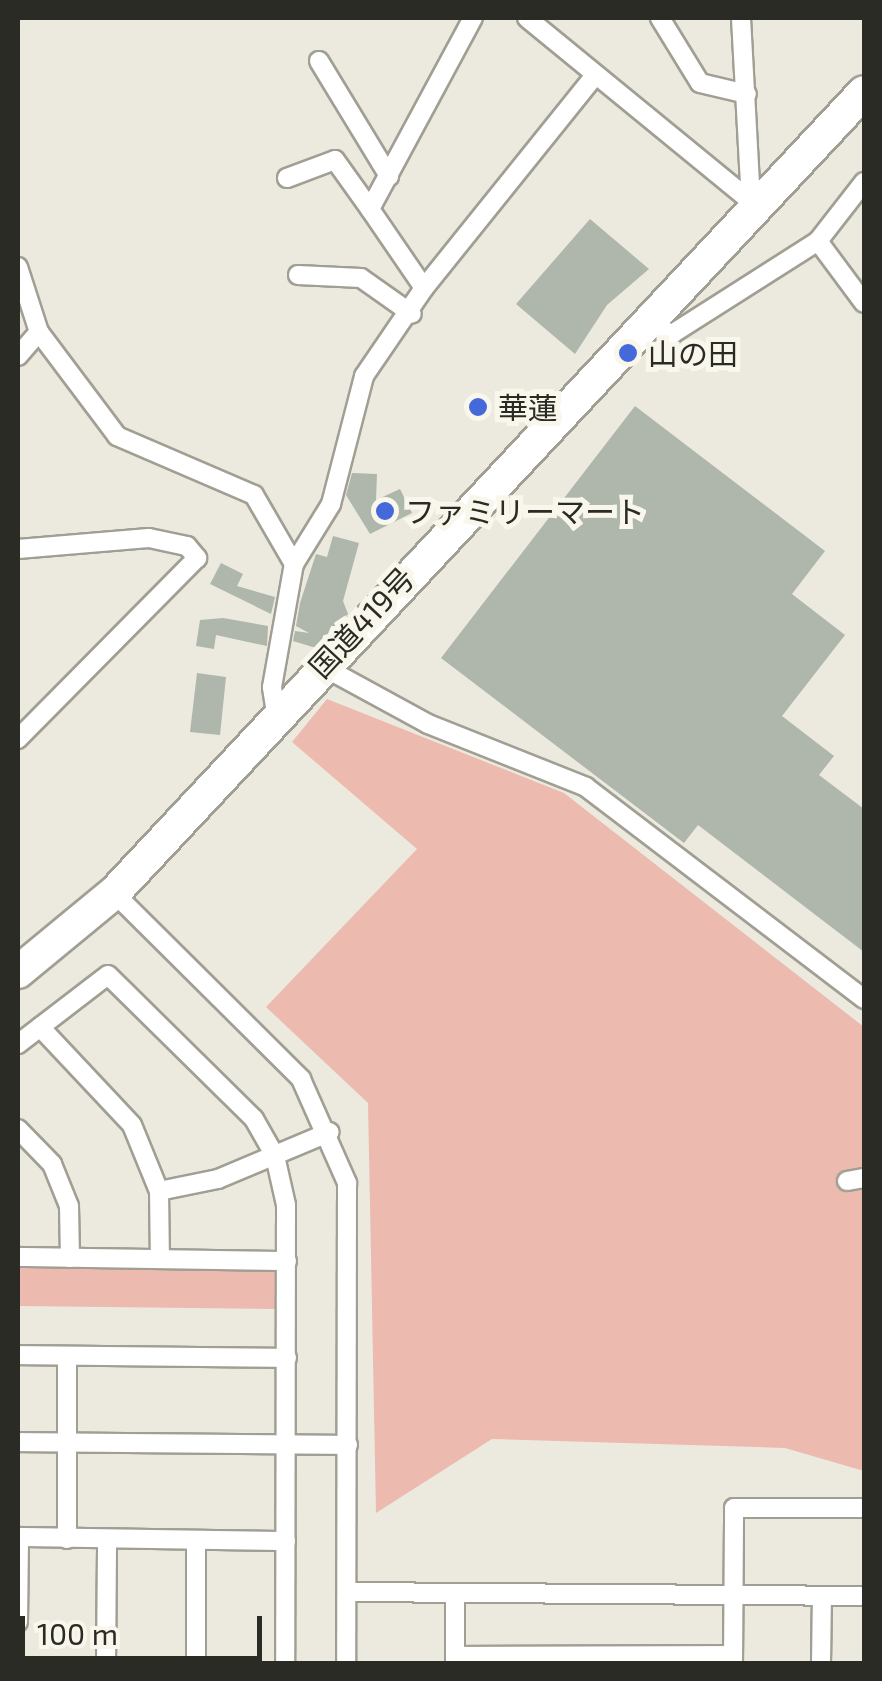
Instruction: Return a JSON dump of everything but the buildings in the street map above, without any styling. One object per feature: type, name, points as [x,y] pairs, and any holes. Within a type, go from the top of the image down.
[{"type":"highway","name":"国道419号","points":[[18,972],[114,893],[320,665],[647,322],[750,202],[864,92]]},
{"type":"street","points":[[370,208],[473,18]]},
{"type":"street","points":[[528,18],[750,202]]},
{"type":"street","points":[[660,18],[700,82],[747,94]]},
{"type":"street","points":[[741,18],[750,202]]},
{"type":"street","points":[[318,61],[389,176]]},
{"type":"street","points":[[276,713],[272,686],[294,564],[331,504],[364,376],[412,314],[424,288],[595,75]]},
{"type":"street","points":[[287,178],[335,160],[424,288]]},
{"type":"street","points":[[647,322],[672,334],[818,241],[864,182]]},
{"type":"street","points":[[818,241],[864,302]]},
{"type":"street","points":[[18,267],[39,332],[118,436],[254,495],[294,564]]},
{"type":"street","points":[[298,275],[362,278],[412,314]]},
{"type":"street","points":[[18,356],[39,332]]},
{"type":"street","points":[[18,549],[150,538],[186,546],[197,558],[18,740]]},
{"type":"street","points":[[320,665],[428,724],[586,787],[864,999]]},
{"type":"street","points":[[114,893],[302,1079],[330,1132],[347,1184],[346,1664]]},
{"type":"street","points":[[18,1044],[108,975],[254,1119],[275,1156],[286,1261],[286,1664]]},
{"type":"street","points":[[40,1028],[132,1125],[159,1191],[160,1259]]},
{"type":"street","points":[[18,1129],[25,1150],[52,1164],[70,1206],[70,1258]]},
{"type":"street","points":[[159,1191],[275,1156],[330,1132]]},
{"type":"street","points":[[18,1257],[286,1261]]},
{"type":"street","points":[[18,1355],[287,1358]]},
{"type":"street","points":[[67,1356],[67,1539]]},
{"type":"street","points":[[18,1442],[348,1445]]},
{"type":"street","points":[[455,1594],[454,1660],[734,1659],[734,1508],[864,1508]]},
{"type":"street","points":[[18,1622],[18,1537],[286,1541]]},
{"type":"street","points":[[106,1664],[107,1539]]},
{"type":"street","points":[[196,1540],[196,1664]]},
{"type":"street","points":[[348,1592],[864,1596]]},
{"type":"street","points":[[821,1664],[822,1596]]},
{"type":"shaded area","points":[[327,699],[564,793],[864,1027],[864,1471],[785,1448],[492,1439],[376,1513],[368,1103],[266,1007],[417,849],[292,742]]},
{"type":"shaded area","points":[[18,1268],[276,1271],[275,1309],[18,1306]]},
{"type":"place","name":"山の田","points":[[628,353]]},
{"type":"place","name":"華蓮","points":[[478,407]]},
{"type":"place","name":"ファミリーマート","points":[[385,511]]}]
